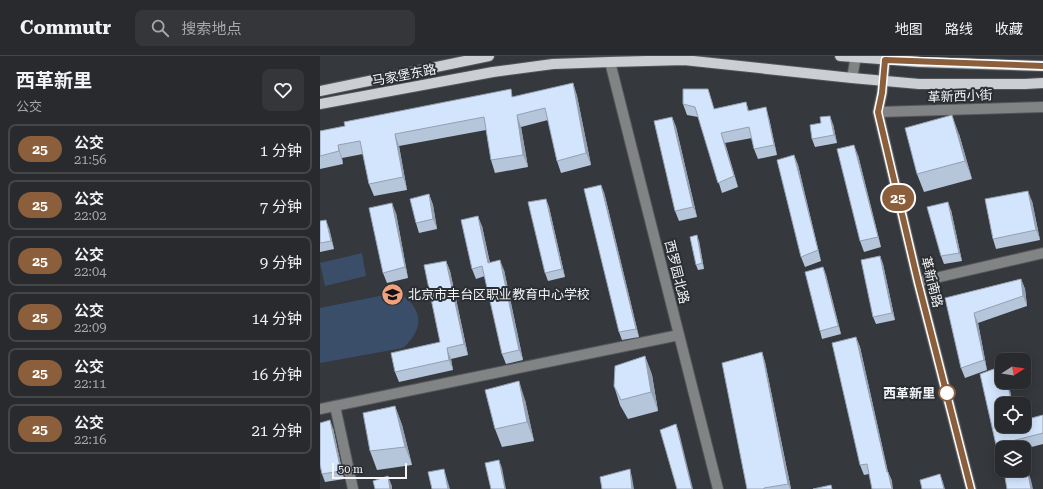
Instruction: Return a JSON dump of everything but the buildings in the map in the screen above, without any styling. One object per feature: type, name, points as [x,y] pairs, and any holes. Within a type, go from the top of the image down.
[{"type":"main road","name":"马家堡东路","points":[[320,91],[489,56]]},
{"type":"main road","points":[[840,56],[1043,66]]},
{"type":"main road","name":"马家堡东路","points":[[320,104],[493,72],[553,64],[610,62],[684,60],[920,84],[1043,83]]},
{"type":"street","points":[[852,78],[856,57]]},
{"type":"street","name":"革新南路","points":[[886,58],[884,81],[878,112],[918,282],[971,489]]},
{"type":"street","name":"西罗园北路","points":[[610,62],[718,489]]},
{"type":"street","name":"革新西小街","points":[[878,112],[1043,107]]},
{"type":"street","points":[[918,282],[1043,253]]},
{"type":"street","points":[[320,409],[679,335]]},
{"type":"street","points":[[335,406],[353,489]]},
{"type":"shaded area","points":[[362,253],[366,276],[325,286],[320,263]]},
{"type":"shaded area","points":[[399,292],[410,302],[418,315],[418,327],[412,338],[403,348],[320,363],[320,308]]},
{"type":"bus line","name":"25","points":[[971,489],[918,282],[878,112],[884,81],[885,60],[1043,66]]},
{"type":"place","name":"北京市丰台区职业教育中心学校","points":[[392,294]]},
{"type":"place","name":"西革新里","points":[[947,393]]}]
